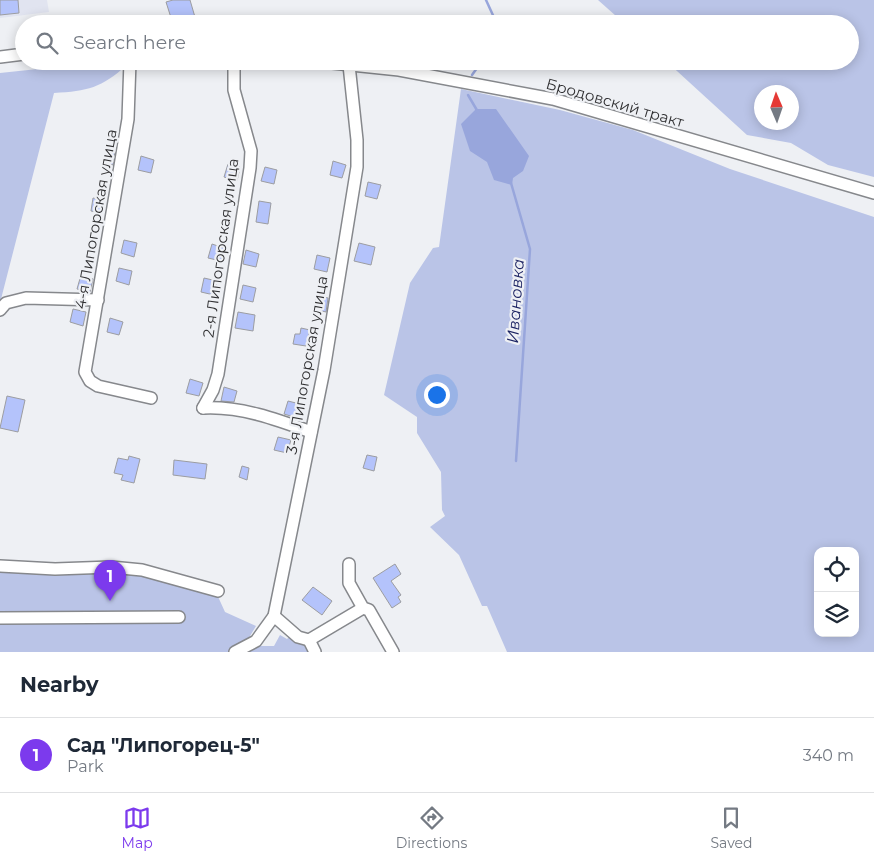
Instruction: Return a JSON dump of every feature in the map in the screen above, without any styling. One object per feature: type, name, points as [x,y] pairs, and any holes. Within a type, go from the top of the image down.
[{"type":"street","points":[[0,57],[15,55]]},
{"type":"street","name":"4-я Липогорская улица","points":[[130,70],[128,119],[85,372],[90,381],[98,386],[151,398]]},
{"type":"street","name":"2-я Липогорская улица","points":[[234,70],[234,90],[251,151],[250,168],[218,374],[213,390],[203,408],[234,409],[250,412],[311,432]]},
{"type":"street","name":"3-я Липогорская улица","points":[[235,652],[256,641],[274,616],[327,353],[357,167],[358,140],[350,70]]},
{"type":"street","name":"Бродовский тракт","points":[[399,70],[553,99],[874,193]]},
{"type":"street","points":[[0,310],[6,303],[26,298],[98,300]]},
{"type":"street","points":[[348,564],[349,583],[363,608],[369,610],[393,652]]},
{"type":"street","points":[[0,566],[55,569],[112,567],[142,570],[218,591]]},
{"type":"street","points":[[274,616],[298,637],[309,640],[363,608]]},
{"type":"street","points":[[0,618],[179,617]]},
{"type":"street","points":[[309,640],[315,652]]},
{"type":"shaded area","points":[[0,0],[47,0],[49,12],[0,18]]},
{"type":"shaded area","points":[[598,0],[874,0],[874,177],[828,165],[791,143],[747,135],[676,70],[859,70],[859,15],[615,15]]},
{"type":"shaded area","points":[[28,70],[121,70],[94,87],[54,93],[0,303],[0,73]]},
{"type":"shaded area","points":[[461,89],[560,110],[633,130],[730,169],[874,217],[874,652],[507,652],[487,606],[482,606],[459,555],[430,527],[445,516],[442,510],[441,472],[417,433],[417,417],[384,395],[410,283],[433,248],[439,247]]},
{"type":"shaded area","points":[[476,109],[496,109],[529,156],[523,171],[513,178],[512,185],[494,180],[487,162],[470,151],[461,124]]},
{"type":"shaded area","points":[[0,565],[111,567],[215,590],[225,612],[256,626],[244,646],[274,646],[280,635],[287,639],[290,636],[312,646],[315,652],[0,652]]},
{"type":"building","points":[[0,0],[18,0],[19,13],[0,15]]},
{"type":"building","points":[[190,0],[194,15],[170,15],[166,2]]},
{"type":"building","points":[[107,149],[115,151],[113,165],[104,162]]},
{"type":"building","points":[[141,156],[154,160],[151,173],[138,170]]},
{"type":"building","points":[[333,161],[346,165],[342,178],[330,175]]},
{"type":"building","points":[[228,164],[240,167],[237,181],[224,177]]},
{"type":"building","points":[[265,167],[277,170],[274,184],[261,181]]},
{"type":"building","points":[[368,182],[381,185],[377,199],[365,196]]},
{"type":"building","points":[[93,198],[104,200],[102,213],[91,211]]},
{"type":"building","points":[[259,201],[271,203],[268,224],[256,222]]},
{"type":"building","points":[[124,240],[137,243],[134,257],[121,253]]},
{"type":"building","points":[[359,243],[375,247],[371,265],[354,261]]},
{"type":"building","points":[[212,244],[224,248],[221,261],[208,258]]},
{"type":"building","points":[[246,250],[259,254],[256,267],[243,264]]},
{"type":"building","points":[[317,255],[330,258],[327,272],[314,269]]},
{"type":"building","points":[[119,268],[132,271],[129,285],[116,281]]},
{"type":"building","points":[[81,275],[93,279],[90,292],[77,289]]},
{"type":"building","points":[[204,278],[217,281],[214,295],[201,292]]},
{"type":"building","points":[[243,285],[256,288],[253,302],[240,299]]},
{"type":"building","points":[[317,295],[328,298],[326,312],[314,309]]},
{"type":"building","points":[[73,309],[86,312],[83,326],[70,322]]},
{"type":"building","points":[[238,312],[255,315],[253,331],[235,328]]},
{"type":"building","points":[[110,318],[123,322],[119,335],[107,332]]},
{"type":"building","points":[[301,328],[310,330],[306,346],[293,344],[295,334],[300,334]]},
{"type":"building","points":[[190,379],[203,383],[199,396],[186,393]]},
{"type":"building","points":[[224,387],[237,391],[234,402],[221,401]]},
{"type":"building","points":[[7,396],[25,400],[18,432],[0,428]]},
{"type":"building","points":[[288,401],[300,404],[297,418],[284,414]]},
{"type":"building","points":[[278,437],[291,440],[287,453],[274,450]]},
{"type":"building","points":[[367,455],[377,457],[374,471],[363,468]]},
{"type":"building","points":[[129,456],[140,459],[134,483],[121,480],[123,475],[114,473],[118,458],[128,460]]},
{"type":"building","points":[[174,460],[207,464],[205,479],[173,475]]},
{"type":"building","points":[[242,466],[249,468],[247,480],[239,477]]},
{"type":"building","points":[[395,564],[401,574],[391,581],[401,595],[398,597],[401,602],[392,608],[373,578]]},
{"type":"building","points":[[313,587],[332,601],[322,615],[302,600]]},
{"type":"waterway","name":"Ивановка","points":[[486,0],[493,15]]},
{"type":"waterway","name":"Ивановка","points":[[472,75],[476,70]]},
{"type":"waterway","name":"Ивановка","points":[[468,95],[478,112]]},
{"type":"waterway","name":"Ивановка","points":[[511,183],[530,249],[516,461]]},
{"type":"place","name":"Сад \"Липогорец-5\"","points":[[110,601]]}]
